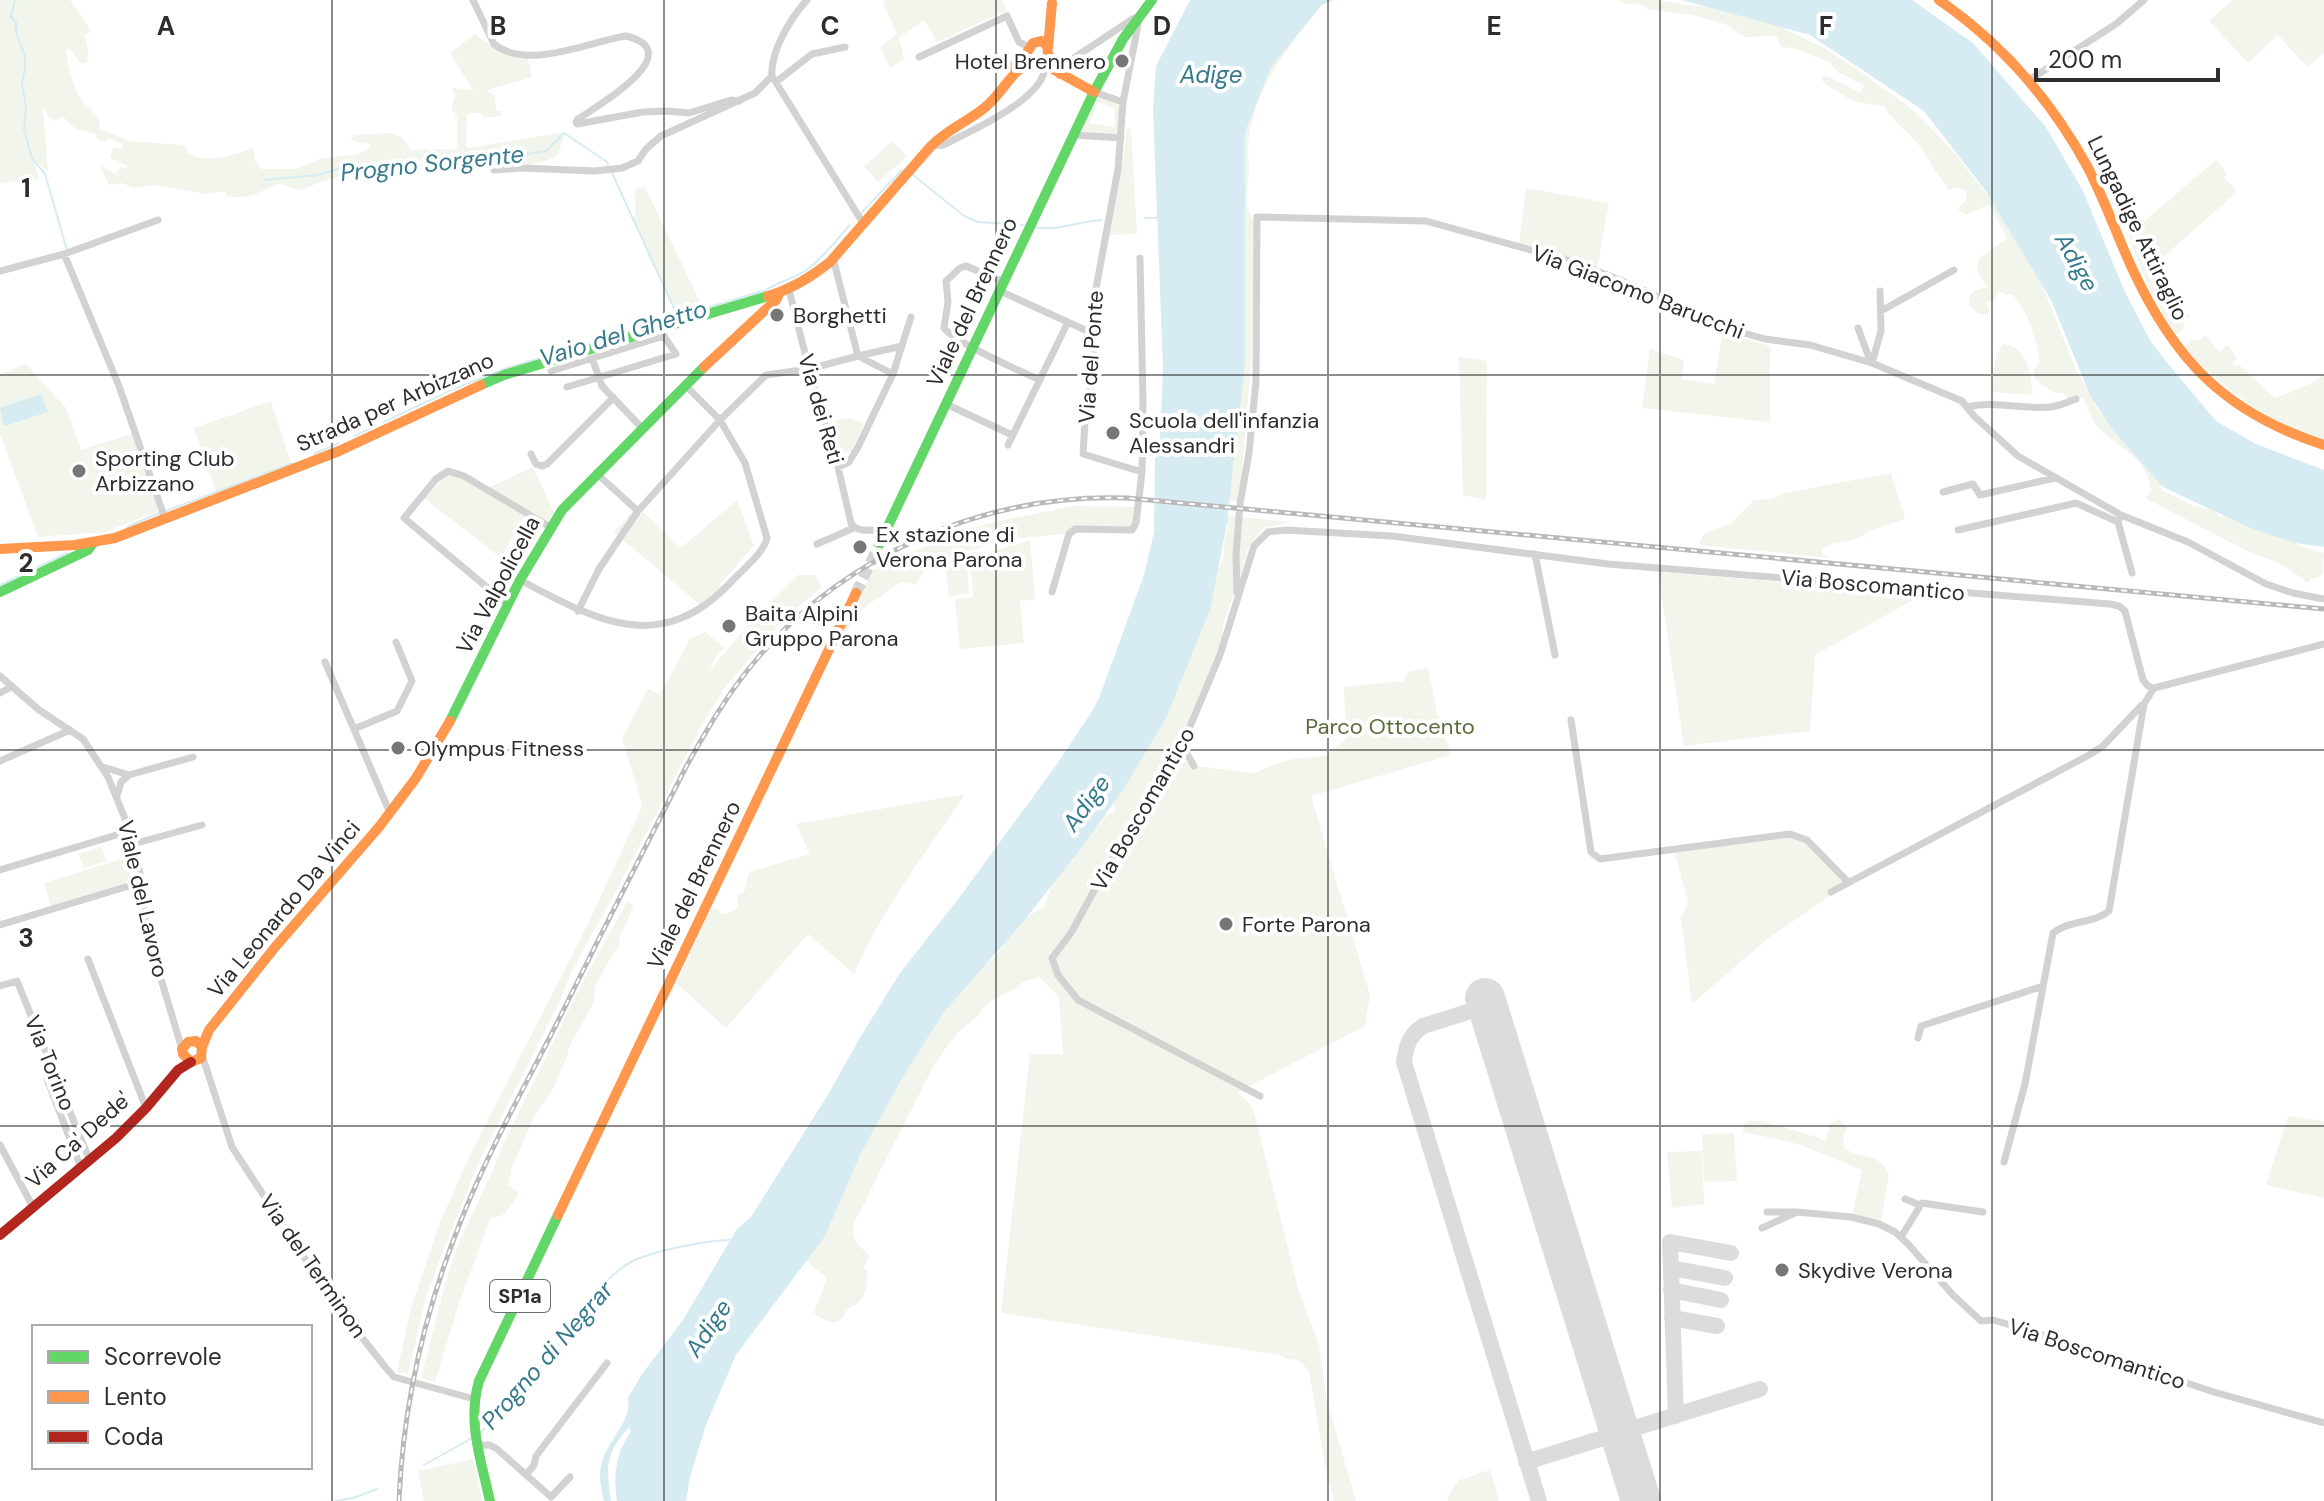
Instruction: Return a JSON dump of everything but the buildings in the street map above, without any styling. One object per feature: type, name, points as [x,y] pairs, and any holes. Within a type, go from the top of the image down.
[{"type":"main road","name":"Viale del Brennero","points":[[880,543],[1094,92],[1123,39],[1152,0]]},
{"type":"main road","name":"Lungadige Attiraglio","points":[[1939,0],[1954,9],[2029,80],[2074,142],[2133,270],[2166,332],[2190,363],[2218,392],[2274,427],[2324,445]]},
{"type":"main road","points":[[1052,2],[1029,56],[1043,58],[1094,92]]},
{"type":"main road","points":[[1043,58],[1052,2]]},
{"type":"main road","points":[[1000,91],[1009,69],[1032,46],[1044,43],[1043,58]]},
{"type":"main road","points":[[931,146],[945,132],[983,109],[1018,68],[1043,58]]},
{"type":"main road","name":"Via Valpolicella","points":[[390,813],[444,732],[507,604],[562,510],[685,385],[784,292],[811,277],[833,258],[931,146]]},
{"type":"main road","name":"Strada per Arbizzano","points":[[93,543],[115,538],[339,451],[504,375],[784,292]]},
{"type":"main road","points":[[729,309],[739,318],[741,333]]},
{"type":"main road","points":[[0,549],[93,543]]},
{"type":"main road","points":[[0,592],[88,550],[93,543]]},
{"type":"main road","name":"Viale del Brennero","points":[[474,1399],[479,1381],[856,593]]},
{"type":"main road","name":"Via Leonardo Da Vinci","points":[[193,1052],[276,946],[390,813]]},
{"type":"main road","name":"Via Ca' Dede'","points":[[0,1235],[86,1164],[146,1108],[193,1052]]},
{"type":"main road","name":"SP1a","points":[[474,1399],[474,1424],[490,1501]]},
{"type":"street","points":[[473,0],[494,44],[520,55],[550,54],[626,36],[642,43],[647,57],[642,71],[627,87],[578,119],[577,124],[643,112],[689,113],[731,100],[739,101]]},
{"type":"street","points":[[807,0],[785,32],[773,76],[863,223]]},
{"type":"street","points":[[2029,80],[2116,24],[2144,0]]},
{"type":"street","points":[[919,57],[1007,16],[1019,42],[1032,46]]},
{"type":"street","name":"Via Valpolicella","points":[[931,146],[943,145],[987,122],[1025,97],[1043,79],[1138,18]]},
{"type":"street","name":"Via del Ponte","points":[[1138,18],[1123,102],[1118,169],[1095,294],[1093,374],[1083,454],[1142,472]]},
{"type":"street","points":[[494,170],[595,171],[622,168],[638,161],[661,136],[755,93],[773,76],[812,54],[845,47]]},
{"type":"street","points":[[1043,58],[1043,79]]},
{"type":"street","points":[[1094,92],[1123,102]]},
{"type":"street","points":[[1074,135],[1121,138]]},
{"type":"street","name":"Via Giacomo Barucchi","points":[[1237,595],[1240,504],[1256,381],[1257,217],[1426,221],[1574,262],[1733,330],[1765,339],[1810,345],[1872,363],[1962,401],[2018,456],[2120,519]]},
{"type":"street","points":[[0,271],[64,254],[158,220]]},
{"type":"street","points":[[64,254],[119,386],[165,519]]},
{"type":"street","points":[[833,258],[858,356],[893,374]]},
{"type":"street","points":[[1052,592],[1069,534],[1075,529],[1132,530],[1136,523],[1142,472],[1140,258]]},
{"type":"street","points":[[1040,380],[973,347],[944,328],[948,302],[946,281],[960,268],[966,266],[1094,334]]},
{"type":"street","points":[[1881,311],[1954,270]]},
{"type":"street","points":[[1872,363],[1881,331],[1880,291]]},
{"type":"street","name":"Via dei Reti","points":[[784,292],[854,528]]},
{"type":"street","points":[[838,467],[854,456],[893,374],[911,317]]},
{"type":"street","points":[[1008,445],[1068,322]]},
{"type":"street","points":[[1858,328],[1872,363]]},
{"type":"street","points":[[551,371],[664,336],[676,354],[567,387]]},
{"type":"street","points":[[578,611],[605,559],[638,511],[720,420],[766,375],[809,369],[902,346]]},
{"type":"street","points":[[592,358],[602,386],[642,428]]},
{"type":"street","points":[[520,580],[578,611],[614,623],[658,626],[686,617],[713,599],[762,548],[767,538],[750,475],[720,420],[685,385]]},
{"type":"street","points":[[531,454],[536,464],[547,464],[613,398]]},
{"type":"street","name":"Via Giacomo Barucchi","points":[[1967,407],[2049,408],[2076,399]]},
{"type":"street","points":[[946,404],[1012,435]]},
{"type":"street","points":[[507,604],[404,518],[436,479],[448,471],[464,476],[550,527]]},
{"type":"street","points":[[596,473],[638,511]]},
{"type":"street","points":[[1943,492],[1973,484],[1980,495],[2055,478]]},
{"type":"street","name":"Via Giacomo Barucchi","points":[[1958,530],[2076,503],[2188,542],[2266,584],[2324,599]]},
{"type":"street","points":[[2120,519],[2132,573]]},
{"type":"street","points":[[817,544],[854,528],[886,530]]},
{"type":"street","name":"Via Boscomantico","points":[[1260,1096],[1078,1000],[1065,987],[1053,967],[1052,958],[1071,933],[1184,741],[1220,655],[1254,546],[1268,532],[1285,530],[1392,536],[1666,570],[2110,604],[2125,611],[2143,680],[2154,688]]},
{"type":"street","points":[[1535,554],[1555,655]]},
{"type":"street","points":[[354,729],[397,711],[412,681],[396,642]]},
{"type":"street","points":[[1831,892],[2089,755],[2103,746],[2144,704],[2154,688],[2324,644]]},
{"type":"street","points":[[325,662],[390,813]]},
{"type":"street","name":"Viale del Lavoro","points":[[0,676],[39,710],[83,739],[111,782],[130,831],[142,882],[146,921],[175,1029],[193,1052]]},
{"type":"street","points":[[0,693],[11,687]]},
{"type":"street","points":[[2004,1162],[2025,1084],[2053,933],[2065,926],[2103,916],[2109,911],[2144,704]]},
{"type":"street","points":[[1571,720],[1591,852],[1595,857],[1600,859],[1790,834],[1807,840],[1848,882]]},
{"type":"street","points":[[0,761],[70,730]]},
{"type":"street","points":[[1184,741],[1194,766]]},
{"type":"street","points":[[111,782],[193,757]]},
{"type":"street","points":[[102,766],[120,778]]},
{"type":"street","points":[[117,796],[120,778]]},
{"type":"street","points":[[133,844],[202,825]]},
{"type":"street","points":[[0,870],[130,831]]},
{"type":"street","points":[[0,925],[142,882]]},
{"type":"street","points":[[88,959],[146,1108]]},
{"type":"street","name":"Via Torino","points":[[0,986],[17,981],[86,1164]]},
{"type":"street","points":[[1918,1038],[1921,1026],[2043,986]]},
{"type":"street","name":"Via del Terminon","points":[[193,1052],[209,1076],[232,1147],[330,1297],[386,1368],[394,1377],[474,1399]]},
{"type":"street","points":[[47,1079],[86,1164]]},
{"type":"street","points":[[0,1145],[33,1207]]},
{"type":"street","points":[[1905,1199],[1920,1205],[1983,1212]]},
{"type":"street","points":[[1901,1237],[1920,1205]]},
{"type":"street","name":"Via Boscomantico","points":[[1767,1212],[1851,1217],[1879,1224],[1901,1237],[1981,1321],[1993,1320],[2021,1328],[2214,1392],[2324,1423]]},
{"type":"street","name":"Via Boscomantico","points":[[1762,1228],[1797,1212]]},
{"type":"street","points":[[526,1475],[534,1465],[536,1456],[607,1363]]},
{"type":"street","points":[[477,1442],[497,1449],[551,1497],[570,1477]]},
{"type":"green space","points":[[0,0],[70,0],[90,32],[84,35],[88,52],[86,63],[80,63],[70,49],[66,50],[76,91],[99,118],[100,129],[129,141],[180,145],[186,147],[187,153],[202,158],[220,158],[253,147],[255,160],[261,169],[295,169],[323,158],[357,155],[369,148],[370,143],[351,140],[354,135],[390,133],[403,138],[411,150],[457,149],[457,116],[451,109],[455,96],[452,88],[473,90],[450,53],[475,34],[494,48],[501,46],[521,54],[526,50],[532,77],[485,91],[495,95],[496,111],[501,111],[501,116],[484,118],[481,113],[469,113],[466,146],[565,132],[558,155],[534,164],[459,171],[443,168],[439,159],[397,160],[301,190],[279,184],[254,194],[235,197],[227,196],[225,191],[207,194],[155,185],[133,188],[122,183],[109,185],[101,168],[103,166],[116,173],[121,167],[128,166],[110,158],[113,148],[121,149],[122,144],[109,138],[99,141],[97,134],[76,129],[63,117],[54,121],[43,107],[48,171],[33,158],[39,179],[0,183]]},
{"type":"green space","points":[[1002,0],[1007,10],[937,42],[924,20],[899,38],[904,59],[890,68],[880,47],[897,34],[883,2]]},
{"type":"green space","points":[[1617,0],[1656,0],[1706,6],[1762,18],[1824,48],[1913,110],[1951,149],[1995,205],[2040,280],[2077,372],[2097,409],[2160,481],[2162,490],[2193,506],[2213,509],[2219,516],[2285,536],[2302,547],[2324,553],[2323,573],[2308,583],[2269,559],[2253,554],[2145,498],[2151,491],[2144,469],[2097,426],[2083,398],[2067,398],[2063,393],[2054,393],[2034,378],[2034,369],[2040,363],[2037,345],[2028,318],[2012,294],[1999,291],[1993,301],[1986,304],[1988,314],[1979,314],[1970,306],[1970,295],[1987,287],[1977,272],[1978,259],[2007,238],[1989,205],[1966,215],[1958,209],[1967,199],[1965,190],[1958,187],[1948,190],[1922,149],[1884,106],[1853,100],[1828,86],[1821,78],[1827,76],[1861,93],[1862,84],[1838,72],[1829,62],[1793,48],[1781,47],[1776,36],[1745,37],[1725,24]]},
{"type":"green space","points":[[2232,0],[2324,0],[2324,53],[2307,67],[2278,35],[2248,63],[2209,21]]},
{"type":"green space","points":[[1289,37],[1297,37],[1266,84],[1249,136],[1247,203],[1254,220],[1252,354],[1239,501],[1227,501],[1234,465],[1239,184],[1247,105]]},
{"type":"green space","points":[[1096,96],[1120,104],[1119,136],[1079,133]],"holes":[[[1098,103],[1115,108],[1115,127],[1089,123]]]},
{"type":"green space","points":[[1127,128],[1131,129],[1137,234],[1107,235],[1122,167]]},
{"type":"green space","points":[[893,141],[907,157],[878,182],[864,166]]},
{"type":"green space","points":[[2216,160],[2227,174],[2224,177],[2237,192],[2160,260],[2190,317],[2176,335],[2150,290],[2128,235]]},
{"type":"green space","points":[[645,187],[704,310],[671,319],[673,308],[633,221],[637,188]]},
{"type":"green space","points":[[1526,188],[1609,203],[1597,268],[1519,245]]},
{"type":"green space","points":[[1723,332],[1770,346],[1770,422],[1642,408],[1650,349],[1684,360],[1682,379],[1714,384]]},
{"type":"green space","points":[[2205,335],[2219,352],[2228,345],[2237,358],[2233,362],[2236,366],[2238,364],[2275,398],[2324,375],[2324,440],[2278,423],[2265,414],[2267,410],[2264,414],[2212,375],[2185,347],[2191,340],[2200,340]]},
{"type":"green space","points":[[2003,344],[2018,350],[2023,356],[2033,395],[1993,392],[1995,361]]},
{"type":"green space","points":[[1459,357],[1487,361],[1486,500],[1463,495]]},
{"type":"green space","name":"Sporting Club Arbizzano","points":[[26,364],[66,408],[81,450],[132,434],[158,511],[105,532],[38,537],[0,434],[0,375]]},
{"type":"green space","points":[[271,401],[292,466],[217,495],[194,428]]},
{"type":"green space","points":[[849,418],[864,424],[851,451],[842,453],[834,421]]},
{"type":"green space","points":[[533,467],[554,513],[545,526],[524,516],[501,558],[424,498],[449,473],[490,487]]},
{"type":"green space","points":[[1891,473],[1905,519],[1874,529],[1854,540],[1822,549],[1822,554],[1829,558],[1700,545],[1705,533],[1730,524],[1754,500],[1772,499],[1781,494]]},
{"type":"green space","points":[[737,500],[754,546],[720,584],[721,587],[700,605],[614,532],[633,511],[639,516],[643,512],[681,548]]},
{"type":"green space","points":[[1073,506],[1138,507],[1136,526],[1003,540],[966,552],[969,593],[949,596],[946,571],[924,572],[915,585],[897,584],[868,604],[841,636],[872,571],[884,564],[990,523]]},
{"type":"green space","name":"Parco Ottocento","points":[[1226,515],[1292,522],[1263,528],[1248,548],[1223,624],[1222,639],[1187,732],[1179,738],[1171,759],[1139,811],[1154,810],[1184,762],[1255,773],[1294,759],[1325,756],[1346,739],[1344,687],[1404,681],[1409,671],[1428,668],[1437,712],[1451,755],[1311,796],[1370,995],[1365,1026],[1238,1092],[1253,1108],[1298,1288],[1319,1345],[1326,1397],[1356,1501],[1334,1501],[1309,1371],[1297,1361],[1280,1355],[1001,1313],[1030,1054],[1063,1054],[1059,997],[1039,977],[1023,982],[984,1007],[958,1032],[933,1067],[855,1220],[855,1240],[869,1256],[864,1268],[867,1271],[866,1288],[864,1296],[847,1310],[841,1320],[829,1322],[814,1313],[827,1278],[805,1260],[924,1033],[997,954],[1019,921],[1044,907],[1058,868],[1073,860],[1076,851],[1108,814],[1114,812],[1116,808],[1111,801],[1171,696],[1180,687],[1184,659],[1190,658],[1197,644],[1198,624],[1212,577],[1224,557],[1228,528]]},
{"type":"green space","points":[[1030,540],[1035,599],[1020,601],[1024,643],[960,649],[955,599],[973,597],[970,558]]},
{"type":"green space","points":[[1658,572],[1924,594],[1815,655],[1810,731],[1684,746]]},
{"type":"green space","points":[[798,575],[815,575],[822,587],[783,619],[724,689],[703,723],[571,972],[560,1001],[481,1157],[426,1297],[408,1374],[397,1372],[411,1308],[441,1220],[471,1153],[589,922],[639,813],[642,804],[622,738],[648,689],[664,696],[661,693],[690,639],[705,632],[725,648],[717,655],[708,672]]},
{"type":"green space","points":[[965,794],[891,904],[854,974],[808,934],[726,1028],[676,983],[711,908],[719,909],[720,914],[727,914],[738,908],[738,894],[744,893],[749,872],[810,854],[796,824]]},
{"type":"green space","points":[[1791,835],[1807,844],[1848,883],[1766,940],[1692,1004],[1681,918],[1688,901],[1674,851]]},
{"type":"green space","points":[[102,847],[106,861],[84,868],[79,854]]},
{"type":"green space","points":[[125,858],[132,881],[51,906],[44,883]]},
{"type":"green space","points":[[627,902],[634,906],[620,936],[618,948],[595,987],[594,1001],[569,1047],[552,1091],[537,1111],[513,1164],[508,1185],[519,1193],[505,1214],[490,1219],[458,1306],[435,1382],[421,1378],[448,1274],[464,1231],[584,979]]},
{"type":"green space","points":[[2288,1116],[2324,1121],[2324,1198],[2266,1185]]},
{"type":"green space","points":[[1838,1119],[1847,1126],[1843,1136],[1844,1148],[1880,1162],[1889,1174],[1880,1227],[1851,1221],[1862,1170],[1798,1144],[1743,1132],[1747,1121],[1763,1121],[1826,1142],[1831,1129],[1829,1124]]},
{"type":"green space","points":[[1734,1133],[1737,1181],[1704,1182],[1702,1134]]},
{"type":"green space","points":[[1702,1151],[1704,1204],[1672,1208],[1667,1152]]},
{"type":"green space","points":[[473,1459],[482,1501],[424,1501],[418,1471]]},
{"type":"green space","points":[[1490,1470],[1499,1501],[1448,1501],[1459,1480]]},
{"type":"water","name":"Adige","points":[[1190,0],[1334,0],[1322,5],[1271,67],[1245,132],[1245,362],[1227,523],[1210,610],[1166,718],[1123,790],[1023,922],[943,1013],[901,1080],[860,1155],[825,1236],[736,1355],[706,1425],[686,1501],[617,1501],[617,1464],[631,1431],[629,1427],[611,1453],[608,1479],[611,1501],[604,1501],[600,1477],[602,1462],[623,1423],[628,1398],[642,1374],[683,1320],[737,1229],[751,1217],[900,973],[1057,764],[1099,698],[1144,575],[1154,532],[1155,460],[1160,441],[1163,367],[1153,109],[1156,66]]},
{"type":"water","name":"Adige","points":[[1682,0],[1912,0],[1973,43],[2046,127],[2083,191],[2125,292],[2151,342],[2165,360],[2216,421],[2256,444],[2324,470],[2324,547],[2295,543],[2253,529],[2163,487],[2112,429],[2090,395],[2051,300],[1985,190],[1924,111],[1810,35]]},
{"type":"water","points":[[41,394],[48,412],[4,426],[0,408]]},
{"type":"waterway","points":[[15,0],[11,17],[16,22],[16,32],[25,56],[22,83],[26,107],[24,129],[32,158],[45,174],[67,250]]},
{"type":"waterway","name":"Progno Sorgente","points":[[264,180],[317,175],[341,168],[393,168],[521,155],[546,151],[564,133],[607,162],[609,168]]},
{"type":"waterway","name":"Vaio del Ghetto","points":[[861,213],[902,170]]},
{"type":"waterway","name":"Progno Sorgente","points":[[612,173],[678,317]]},
{"type":"waterway","name":"Vaio del Ghetto","points":[[913,175],[964,216],[978,222],[1024,225]]},
{"type":"waterway","name":"Vaio del Ghetto","points":[[1145,218],[1160,218]]},
{"type":"waterway","name":"Vaio del Ghetto","points":[[1034,227],[1050,228],[1102,220]]},
{"type":"waterway","name":"Vaio del Ghetto","points":[[384,422],[507,368],[766,290],[808,269],[850,225]]},
{"type":"waterway","name":"Vaio del Ghetto","points":[[354,436],[376,426]]},
{"type":"waterway","name":"Vaio del Ghetto","points":[[314,454],[339,443]]},
{"type":"waterway","name":"Vaio del Ghetto","points":[[166,511],[292,463]]},
{"type":"waterway","name":"Vaio del Ghetto","points":[[127,527],[159,513]]},
{"type":"waterway","name":"Vaio del Ghetto","points":[[0,585],[67,553]]},
{"type":"waterway","name":"Progno di Negrar","points":[[481,1432],[531,1378],[592,1298],[621,1268],[642,1257],[667,1250],[730,1240]]},
{"type":"waterway","name":"Progno di Negrar","points":[[424,1465],[472,1438]]},
{"type":"waterway","name":"Progno di Negrar","points":[[335,1501],[377,1489]]},
{"type":"taxiway","points":[[1487,1006],[1423,1026],[1409,1042],[1404,1062],[1539,1501]]},
{"type":"taxiway","points":[[1676,1416],[1670,1242],[1731,1253]]},
{"type":"taxiway","points":[[1671,1268],[1725,1278]]},
{"type":"taxiway","points":[[1671,1290],[1721,1300]]},
{"type":"taxiway","points":[[1672,1318],[1717,1326]]},
{"type":"taxiway","points":[[1526,1462],[1760,1389]]},
{"type":"runway","points":[[1485,998],[1641,1501]]},
{"type":"tunnel","points":[[856,593],[880,543]]},
{"type":"railway","points":[[399,1501],[405,1428],[418,1356],[462,1218],[494,1145],[686,767],[736,685],[792,622],[832,589],[876,560],[923,537],[972,519],[1023,506],[1075,499],[1127,498],[2324,609]]},
{"type":"traffic: fast","points":[[880,543],[1094,92],[1123,39],[1152,0]]},
{"type":"traffic: fast","points":[[481,385],[504,375],[768,296]]},
{"type":"traffic: fast","points":[[450,721],[520,580],[562,510],[704,367]]},
{"type":"traffic: fast","points":[[0,592],[88,550],[93,543]]},
{"type":"traffic: fast","points":[[490,1501],[475,1426],[479,1381],[558,1215]]},
{"type":"traffic: slow","points":[[1939,0],[2004,54],[2057,118],[2093,178],[2148,299],[2185,356],[2206,379],[2258,417],[2324,445]]},
{"type":"traffic: slow","points":[[1048,48],[1052,3]]},
{"type":"traffic: slow","points":[[1013,66],[1033,43],[1041,41],[1047,45],[1048,54],[1060,74]]},
{"type":"traffic: slow","points":[[768,296],[800,282],[830,262],[931,146],[990,103],[1025,65],[1033,60],[1040,62],[1094,92]]},
{"type":"traffic: slow","points":[[704,367],[779,294]]},
{"type":"traffic: slow","points":[[0,549],[75,545],[115,538],[339,451],[481,385]]},
{"type":"traffic: slow","points":[[558,1215],[856,593]]},
{"type":"traffic: slow","points":[[202,1047],[196,1041],[188,1042],[182,1049],[183,1054],[191,1062],[201,1058],[209,1030],[276,946],[379,827],[416,778],[450,721]]},
{"type":"traffic: jam","points":[[0,1235],[116,1138],[178,1070],[191,1062]]},
{"type":"place","name":"Hotel Brennero","points":[[1122,61]]},
{"type":"place","name":"Borghetti","points":[[777,315]]},
{"type":"place","name":"Scuola dell'infanzia Alessandri","points":[[1113,433]]},
{"type":"place","name":"Sporting Club Arbizzano","points":[[79,471]]},
{"type":"place","name":"Ex stazione di Verona Parona","points":[[860,547]]},
{"type":"place","name":"Baita Alpini Gruppo Parona","points":[[729,626]]},
{"type":"place","name":"Olympus Fitness","points":[[398,748]]},
{"type":"place","name":"Forte Parona","points":[[1226,924]]},
{"type":"place","name":"Skydive Verona","points":[[1782,1270]]}]
